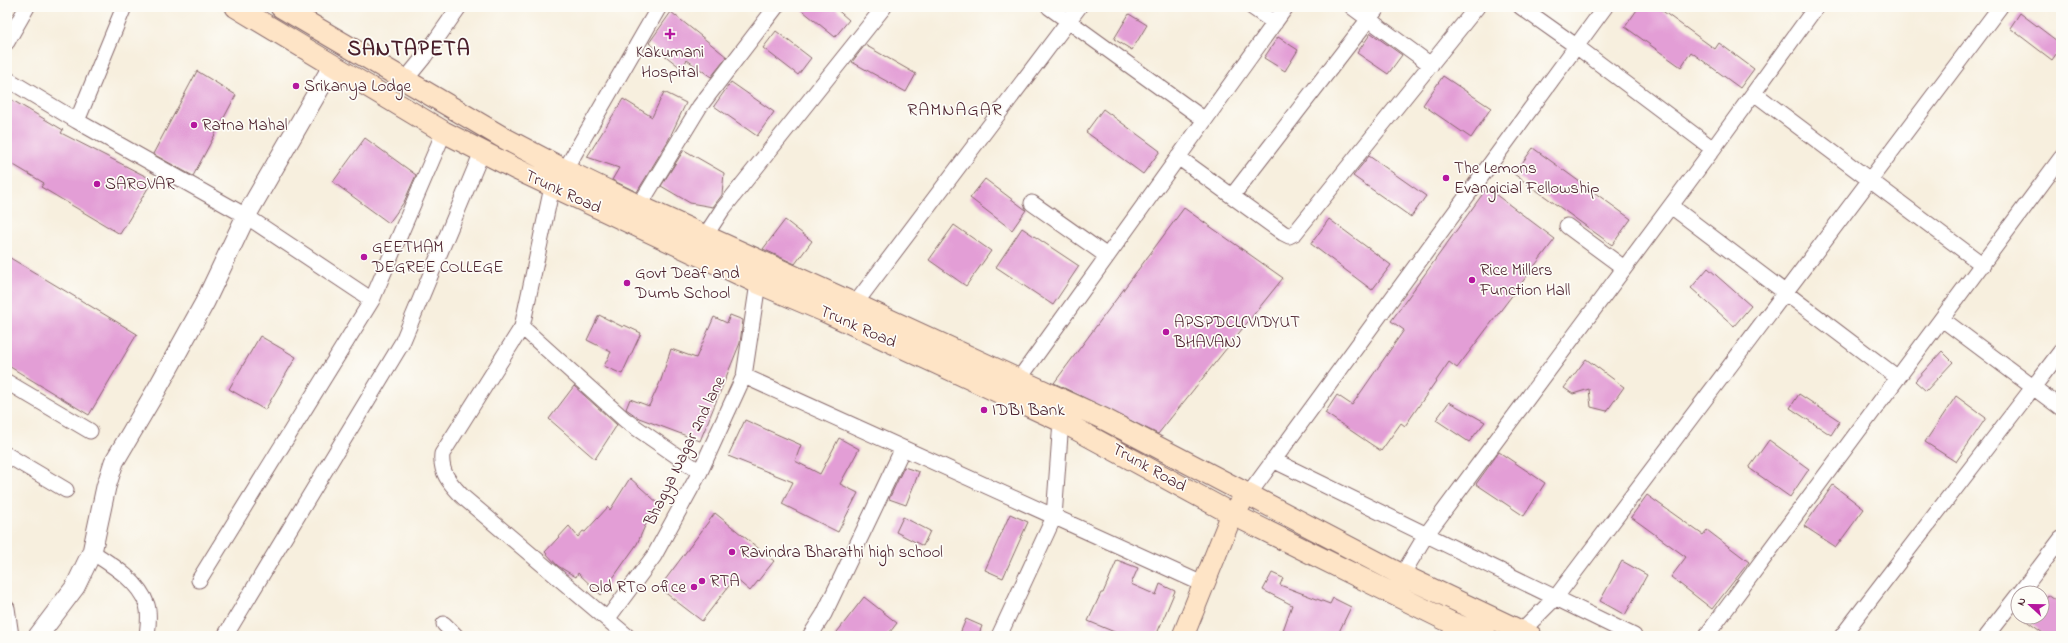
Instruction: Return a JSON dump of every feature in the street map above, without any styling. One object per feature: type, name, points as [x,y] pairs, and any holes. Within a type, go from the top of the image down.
[{"type":"main road","name":"Trunk Road","points":[[236,7],[332,66],[374,89],[444,132],[482,152],[758,282],[832,314],[1061,421],[1232,514],[1450,622],[1486,636]]},
{"type":"main road","points":[[281,7],[406,79],[495,133],[565,170],[639,206],[1020,379],[1104,419],[1402,575],[1526,634]]},
{"type":"main road","points":[[1183,636],[1205,585],[1232,514],[1249,494]]},
{"type":"street","points":[[7,42],[27,7]]},
{"type":"street","points":[[77,121],[124,7]]},
{"type":"street","points":[[406,79],[424,58],[459,7]]},
{"type":"street","points":[[565,170],[659,7]]},
{"type":"street","points":[[639,206],[700,106],[776,7]]},
{"type":"street","points":[[705,236],[722,210],[884,7]]},
{"type":"street","points":[[1049,7],[1205,120]]},
{"type":"street","points":[[855,304],[1079,7]]},
{"type":"street","points":[[1252,7],[1274,23]]},
{"type":"street","points":[[1020,379],[1286,7]]},
{"type":"street","points":[[1352,7],[1431,65]]},
{"type":"street","points":[[1232,196],[1378,7]]},
{"type":"street","points":[[1178,157],[1283,233],[1289,236],[1295,233],[1477,7]]},
{"type":"street","points":[[1522,7],[1713,149]]},
{"type":"street","points":[[1249,494],[1605,7]]},
{"type":"street","points":[[1402,575],[1426,535],[1713,149],[1816,7]]},
{"type":"street","points":[[1526,634],[1556,597],[2000,7]]},
{"type":"street","points":[[38,636],[75,588],[92,552],[106,487],[114,462],[205,302],[246,216],[344,44]]},
{"type":"street","points":[[7,79],[77,121],[246,216],[372,300]]},
{"type":"street","points":[[1754,93],[1983,265]]},
{"type":"street","points":[[199,580],[372,300],[444,132]]},
{"type":"street","points":[[226,636],[402,343],[482,152]]},
{"type":"street","points":[[1706,636],[2061,158]]},
{"type":"street","points":[[552,186],[522,327],[442,454],[441,464],[443,473],[463,497],[608,618],[627,636]]},
{"type":"street","points":[[1032,203],[1107,256]]},
{"type":"street","points":[[1670,206],[1898,378]]},
{"type":"street","points":[[1567,226],[1624,268]]},
{"type":"street","name":"Bhagya Nagar 2nd lane","points":[[608,618],[654,556],[700,472],[744,376],[758,282],[768,264]]},
{"type":"street","points":[[1942,319],[2061,408]]},
{"type":"street","points":[[522,327],[626,420],[700,472]]},
{"type":"street","points":[[1842,636],[2061,351]]},
{"type":"street","points":[[744,376],[1205,585]]},
{"type":"street","points":[[7,382],[90,431]]},
{"type":"street","points":[[999,636],[1054,517],[1061,421]]},
{"type":"street","points":[[810,636],[830,600],[904,448]]},
{"type":"street","points":[[7,455],[66,490]]},
{"type":"street","points":[[1273,460],[1634,636]]},
{"type":"street","points":[[2026,585],[2061,539]]},
{"type":"street","points":[[92,552],[114,567],[139,590],[146,605],[148,615],[148,636]]},
{"type":"street","points":[[1986,636],[2010,605]]},
{"type":"street","points":[[8,616],[11,636]]},
{"type":"street","points":[[444,624],[456,636]]},
{"type":"building","points":[[798,7],[834,7],[849,20],[835,37]]},
{"type":"building","points":[[1639,7],[1657,7],[1715,49],[1719,43],[1754,69],[1740,88],[1691,52],[1681,67],[1625,27]]},
{"type":"building","points":[[671,12],[727,57],[711,77],[687,60],[681,68],[649,43]]},
{"type":"building","points":[[2020,13],[2061,44],[2061,47],[2052,60],[2010,28]]},
{"type":"building","points":[[1129,14],[1147,25],[1132,50],[1114,39]]},
{"type":"building","points":[[776,31],[811,58],[798,75],[763,48]]},
{"type":"building","points":[[1371,33],[1402,55],[1388,74],[1357,53]]},
{"type":"building","points":[[1278,37],[1298,50],[1285,71],[1264,58]]},
{"type":"building","points":[[865,45],[916,74],[906,92],[852,62]]},
{"type":"building","name":"Ratna Mahal","points":[[197,71],[236,95],[193,176],[153,154]]},
{"type":"building","points":[[1443,76],[1491,108],[1471,138],[1423,105]]},
{"type":"building","points":[[731,82],[774,112],[757,136],[714,106]]},
{"type":"building","points":[[664,92],[686,103],[668,141],[637,192],[612,180],[619,168],[587,157],[623,99],[652,117]]},
{"type":"building","name":"SAROVAR","points":[[7,97],[63,130],[61,133],[153,180],[120,234],[41,187],[44,183],[7,161]]},
{"type":"building","points":[[1103,109],[1160,151],[1143,174],[1086,132]]},
{"type":"building","points":[[365,138],[416,175],[404,202],[389,223],[333,182]]},
{"type":"building","points":[[1533,148],[1631,219],[1612,245],[1514,174]]},
{"type":"building","points":[[684,150],[724,173],[722,195],[713,207],[690,203],[661,186]]},
{"type":"building","points":[[1369,156],[1426,196],[1411,217],[1353,176]]},
{"type":"building","points":[[985,179],[1026,210],[1012,230],[970,198]]},
{"type":"building","name":"Rice Millers Function Hall","points":[[1487,188],[1555,239],[1457,368],[1449,362],[1405,426],[1401,423],[1381,451],[1325,413],[1337,395],[1352,405],[1404,330],[1391,321]]},
{"type":"building","name":"APSPDCL(VIDYUT BHAVAN)","points":[[1184,208],[1283,278],[1158,434],[1054,383]]},
{"type":"building","points":[[1329,219],[1391,265],[1372,290],[1311,244]]},
{"type":"building","points":[[785,220],[812,241],[795,264],[763,249]]},
{"type":"building","points":[[954,225],[991,251],[966,286],[929,260]]},
{"type":"building","points":[[1022,228],[1079,266],[1053,305],[996,267]]},
{"type":"building","points":[[7,256],[137,334],[89,415],[7,365]]},
{"type":"building","points":[[1708,268],[1751,306],[1734,326],[1691,288]]},
{"type":"building","points":[[599,315],[623,327],[624,325],[641,333],[622,374],[604,366],[611,352],[587,340]]},
{"type":"building","points":[[730,315],[743,320],[740,343],[700,441],[639,418],[626,409],[630,399],[649,406],[661,380],[671,349],[696,358],[714,317],[727,323]]},
{"type":"building","points":[[260,336],[296,357],[265,410],[229,389]]},
{"type":"building","points":[[1942,351],[1953,362],[1926,391],[1915,381]]},
{"type":"building","points":[[1586,359],[1624,387],[1607,411],[1591,407],[1589,389],[1573,394],[1564,388]]},
{"type":"building","points":[[574,386],[617,425],[595,459],[549,419]]},
{"type":"building","points":[[1799,394],[1840,421],[1831,435],[1790,408]]},
{"type":"building","points":[[1956,396],[1986,418],[1956,462],[1925,442]]},
{"type":"building","points":[[1449,402],[1485,422],[1469,442],[1436,420]]},
{"type":"building","points":[[745,420],[801,445],[795,461],[820,474],[839,438],[859,449],[840,484],[858,493],[838,532],[782,504],[793,482],[728,456]]},
{"type":"building","points":[[1769,440],[1809,469],[1790,497],[1749,468]]},
{"type":"building","points":[[1499,452],[1545,483],[1524,516],[1476,484]]},
{"type":"building","points":[[904,467],[919,472],[906,505],[889,499]]},
{"type":"building","points":[[630,478],[660,505],[652,520],[649,517],[637,544],[601,595],[578,573],[576,577],[558,566],[545,552],[569,526],[578,537],[583,531],[585,532],[608,507],[610,510]]},
{"type":"building","points":[[1833,485],[1864,509],[1836,547],[1804,526]]},
{"type":"building","points":[[1647,495],[1703,535],[1707,530],[1749,562],[1712,609],[1671,577],[1686,557],[1631,517]]},
{"type":"building","points":[[715,513],[774,561],[750,591],[735,578],[702,621],[659,588]]},
{"type":"building","points":[[1010,514],[1028,522],[1003,578],[985,570]]},
{"type":"building","points":[[903,517],[930,531],[923,546],[896,532]]},
{"type":"building","points":[[1117,560],[1138,568],[1131,584],[1156,595],[1160,584],[1175,591],[1156,636],[1124,636],[1088,621],[1101,593],[1103,593]]},
{"type":"building","points":[[1622,561],[1647,575],[1625,615],[1600,601]]},
{"type":"building","points":[[1272,573],[1283,578],[1280,585],[1330,604],[1333,598],[1351,607],[1337,636],[1281,636],[1292,605],[1263,590]]},
{"type":"building","points":[[2050,596],[2061,604],[2061,636],[2047,636],[2032,625],[2050,625]]},
{"type":"building","points":[[864,597],[897,623],[887,636],[834,636]]},
{"type":"building","points":[[966,619],[982,626],[978,636],[959,636]]},
{"type":"place","name":"Kakumani Hospital","points":[[670,34]]},
{"type":"place","name":"Srikanya Lodge","points":[[296,86]]},
{"type":"place","name":"Ratna Mahal","points":[[194,125]]},
{"type":"place","name":"The Lemons Evangicial Fellowship","points":[[1446,178]]},
{"type":"place","name":"SAROVAR","points":[[97,184]]},
{"type":"place","name":"GEETHAM DEGREE COLLEGE","points":[[364,257]]},
{"type":"place","name":"Rice Millers Function Hall","points":[[1472,280]]},
{"type":"place","name":"Govt Deaf and Dumb School","points":[[627,283]]},
{"type":"place","name":"APSPDCL(VIDYUT BHAVAN)","points":[[1166,332]]},
{"type":"place","name":"IDBI Bank","points":[[984,410]]},
{"type":"place","name":"Ravindra Bharathi high school","points":[[732,552]]},
{"type":"place","name":"RTA","points":[[702,581]]},
{"type":"place","name":"Old RTO ofice","points":[[694,587]]},
{"type":"district","name":"SANTAPETA","points":[[409,50]]},
{"type":"district","name":"RAMNAGAR","points":[[955,111]]}]
